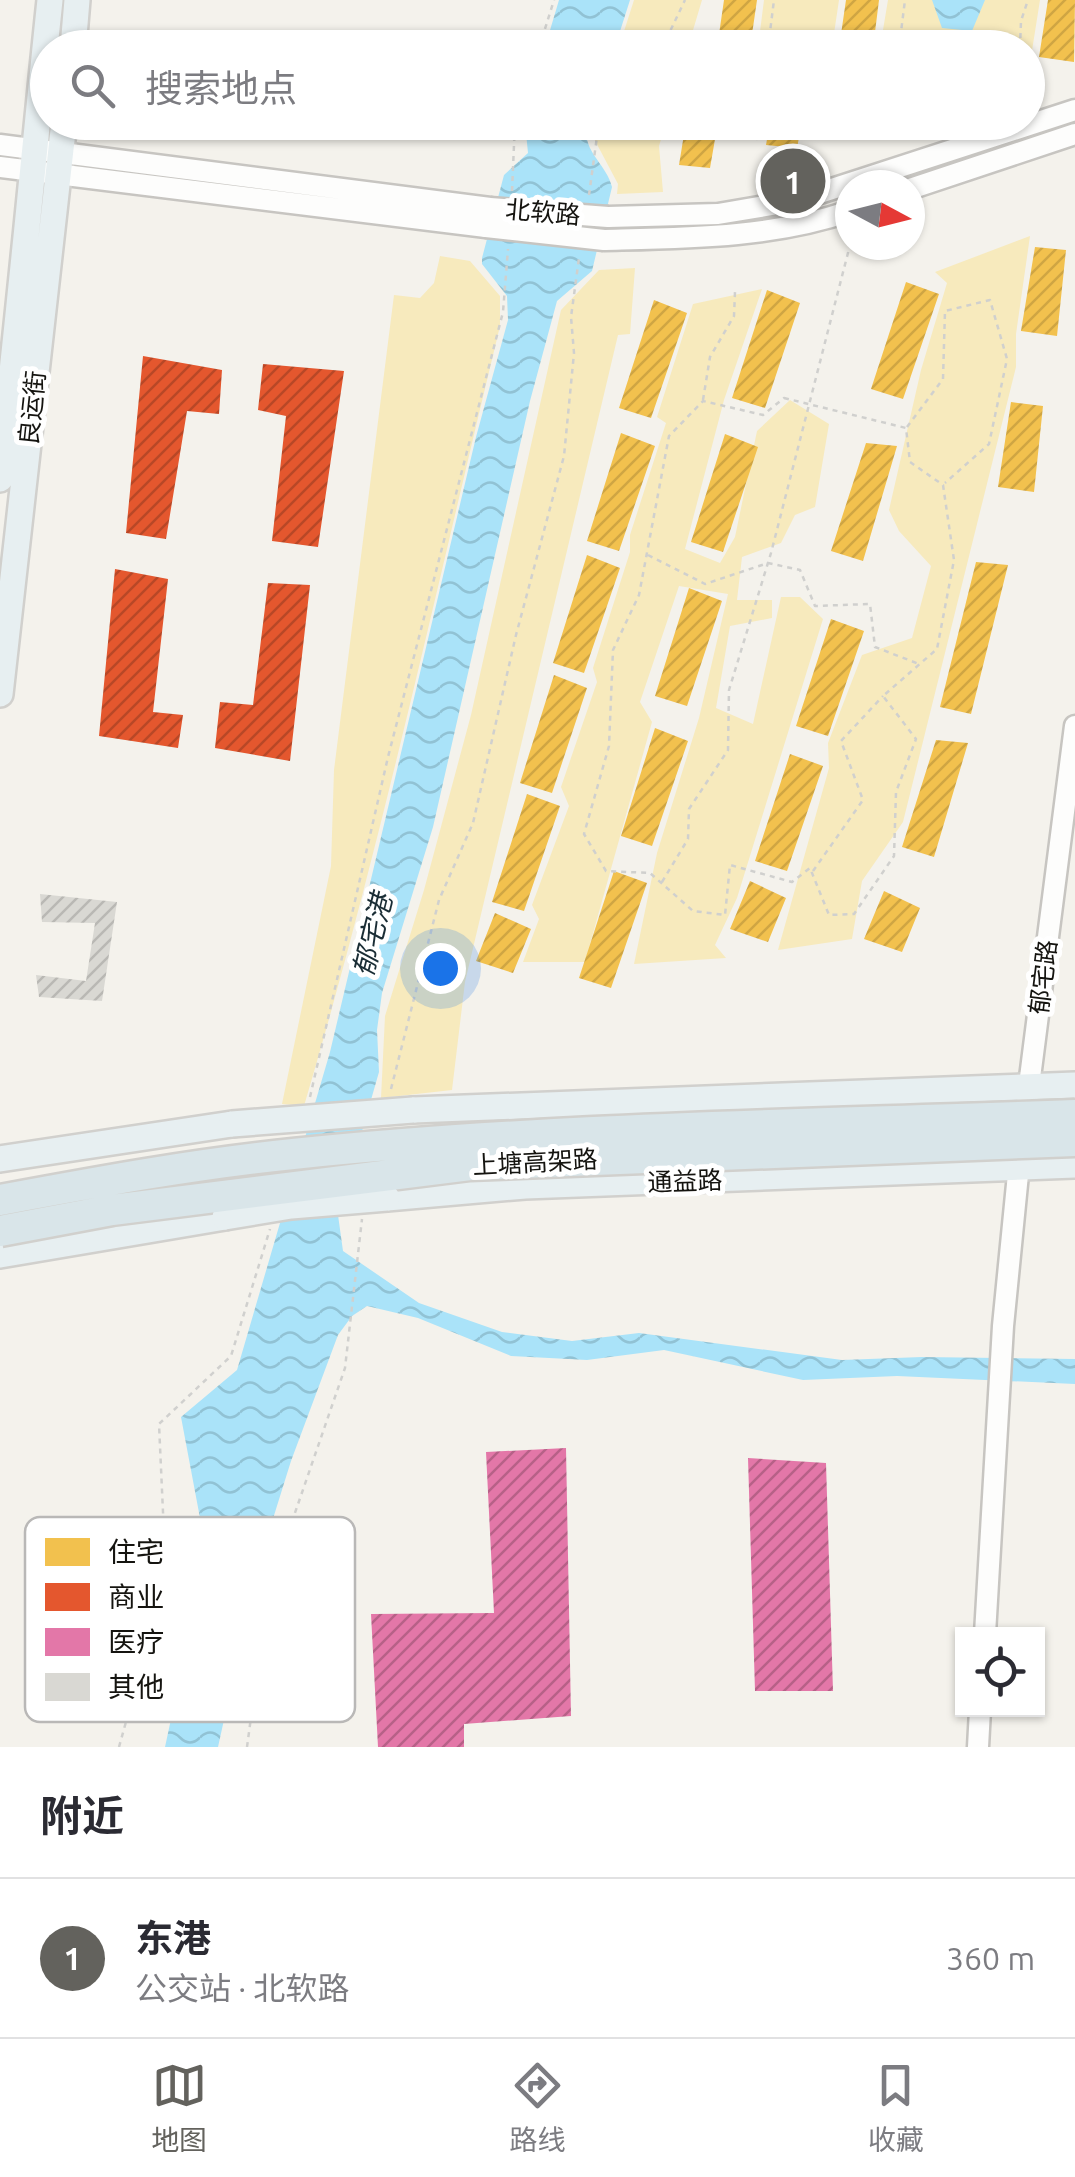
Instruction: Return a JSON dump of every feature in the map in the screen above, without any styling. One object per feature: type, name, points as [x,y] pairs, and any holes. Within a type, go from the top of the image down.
[{"type":"highway","name":"上塘高架路","points":[[0,1200],[120,1177],[291,1154],[462,1139],[1075,1115]]},
{"type":"highway","name":"上塘高架路","points":[[0,1231],[130,1208],[470,1165],[1075,1141]]},
{"type":"main road","name":"良运街","points":[[47,30],[50,0]]},
{"type":"main road","points":[[74,30],[77,0]]},
{"type":"main road","name":"良运街","points":[[0,479],[24,280],[34,140]]},
{"type":"main road","name":"良运街","points":[[0,694],[61,140]]},
{"type":"main road","points":[[0,1158],[232,1124],[414,1110],[1075,1086]]},
{"type":"main road","name":"通益路","points":[[0,1254],[292,1206],[526,1186],[1075,1166]]},
{"type":"street","name":"北软路","points":[[1045,120],[1075,110]]},
{"type":"street","points":[[925,184],[1075,134]]},
{"type":"street","name":"北软路","points":[[488,217],[718,214],[795,201],[983,140]]},
{"type":"street","name":"北软路","points":[[0,145],[32,160],[488,217],[604,240],[688,238],[764,230],[835,214]]},
{"type":"street","name":"北软路","points":[[0,167],[32,160]]},
{"type":"street","name":"郁宅路","points":[[984,1627],[1003,1326],[1018,1168],[1075,726]]},
{"type":"street","points":[[978,1747],[980,1717]]},
{"type":"path","points":[[545,30],[554,0]]},
{"type":"path","points":[[671,30],[685,0]]},
{"type":"path","points":[[770,30],[774,0]]},
{"type":"path","points":[[901,30],[905,0]]},
{"type":"path","points":[[1021,30],[1028,0]]},
{"type":"path","points":[[511,194],[513,140]]},
{"type":"path","points":[[588,200],[596,140]]},
{"type":"path","points":[[309,1104],[388,756],[503,312],[509,233]]},
{"type":"path","points":[[391,1087],[439,900],[472,823],[516,635],[564,456],[574,353],[571,317],[579,259]]},
{"type":"path","points":[[662,884],[688,839],[689,809],[728,750],[729,690],[768,563],[846,260]]},
{"type":"path","points":[[735,292],[734,316],[710,357],[703,401],[669,436],[640,595],[613,650],[609,746],[584,834],[606,871],[650,874],[693,911],[725,915],[730,865],[792,882],[810,868],[829,915],[854,914],[894,856],[896,792],[916,739],[883,696]]},
{"type":"path","points":[[812,873],[864,800],[841,741],[883,696],[937,649],[954,560],[943,484],[910,462],[906,428],[943,379],[945,311],[990,300],[1006,359],[989,444],[943,484]]},
{"type":"path","points":[[703,401],[762,415],[784,398],[906,428]]},
{"type":"path","points":[[648,554],[705,584],[768,563],[800,570],[815,606],[870,604],[875,647],[920,664]]},
{"type":"path","points":[[294,1517],[345,1368],[363,1214]]},
{"type":"path","points":[[163,1517],[159,1424],[231,1356],[270,1230]]},
{"type":"path","points":[[119,1747],[126,1722]]},
{"type":"path","points":[[248,1747],[251,1722]]},
{"type":"shaded area","points":[[634,0],[702,0],[693,30],[624,30]]},
{"type":"shaded area","points":[[764,0],[839,0],[835,30],[760,30]]},
{"type":"shaded area","points":[[888,0],[1040,0],[1035,30],[883,30]]},
{"type":"shaded area","points":[[595,140],[661,140],[663,192],[617,194],[618,184]]},
{"type":"shaded area","points":[[1030,236],[1016,334],[1016,367],[903,822],[862,881],[852,939],[778,950],[829,768],[828,743],[862,655],[912,638],[931,566],[899,531],[889,510],[921,370],[947,283],[935,272]]},
{"type":"shaded area","points":[[440,256],[470,261],[500,296],[500,326],[407,717],[332,1009],[304,1106],[282,1104],[331,866],[334,770],[394,295],[420,298],[434,283]]},
{"type":"shaded area","points":[[635,268],[630,334],[618,335],[465,982],[452,1090],[381,1098],[385,1016],[471,715],[561,310],[599,270]]},
{"type":"shaded area","points":[[762,289],[724,400],[685,549],[720,563],[735,537],[757,431],[790,400],[829,424],[815,507],[795,515],[781,543],[742,557],[737,600],[772,600],[772,618],[730,626],[716,708],[753,724],[781,597],[800,597],[823,619],[737,898],[715,945],[726,958],[634,964],[657,853],[699,718],[728,594],[679,586],[640,702],[652,722],[585,962],[523,962],[539,919],[532,905],[569,806],[561,787],[597,682],[593,668],[666,423],[657,417],[693,304]]},
{"type":"water","points":[[559,0],[630,0],[620,30],[550,30]]},
{"type":"water","points":[[932,0],[985,0],[972,30],[942,28]]},
{"type":"water","name":"郁宅港","points":[[527,140],[588,140],[612,187],[592,271],[557,301],[530,401],[433,827],[382,993],[377,1030],[379,1072],[338,1215],[343,1251],[419,1303],[502,1332],[572,1341],[639,1333],[842,1360],[1075,1359],[1075,1384],[897,1376],[803,1380],[664,1350],[587,1360],[511,1356],[418,1318],[367,1306],[352,1316],[338,1335],[274,1517],[200,1517],[181,1417],[237,1370],[330,1052],[476,437],[508,320],[507,296],[482,264],[482,258],[504,175],[528,153]]},
{"type":"water","points":[[170,1722],[224,1722],[218,1747],[165,1747]]},
{"type":"building: 住宅","points":[[724,0],[757,0],[753,30],[720,30]]},
{"type":"building: 住宅","points":[[846,0],[879,0],[875,30],[842,30]]},
{"type":"building: 住宅","points":[[1048,0],[1075,0],[1074,62],[1045,58],[1043,30]]},
{"type":"building: 住宅","points":[[683,140],[715,140],[710,168],[679,165]]},
{"type":"building: 住宅","points":[[767,140],[799,140],[797,148],[766,145]]},
{"type":"building: 住宅","points":[[1035,247],[1066,250],[1057,336],[1021,331]]},
{"type":"building: 住宅","points":[[906,282],[939,294],[903,399],[871,389]]},
{"type":"building: 住宅","points":[[767,290],[800,303],[765,408],[732,398]]},
{"type":"building: 住宅","points":[[654,300],[687,313],[651,418],[619,408]]},
{"type":"building: 住宅","points":[[1011,402],[1043,406],[1034,492],[998,487]]},
{"type":"building: 住宅","points":[[621,433],[655,446],[619,551],[587,541]]},
{"type":"building: 住宅","points":[[725,434],[758,447],[723,552],[691,542]]},
{"type":"building: 住宅","points":[[866,443],[897,446],[863,561],[831,551]]},
{"type":"building: 住宅","points":[[587,555],[620,568],[584,673],[553,663]]},
{"type":"building: 住宅","points":[[976,562],[1008,565],[971,714],[940,707]]},
{"type":"building: 住宅","points":[[689,588],[722,601],[687,706],[655,696]]},
{"type":"building: 住宅","points":[[831,619],[864,631],[828,736],[796,726]]},
{"type":"building: 住宅","points":[[554,675],[587,688],[552,793],[520,783]]},
{"type":"building: 住宅","points":[[655,728],[688,741],[652,846],[621,836]]},
{"type":"building: 住宅","points":[[936,740],[968,743],[934,857],[902,847]]},
{"type":"building: 住宅","points":[[790,754],[823,766],[787,871],[755,861]]},
{"type":"building: 住宅","points":[[527,794],[560,806],[524,911],[492,902]]},
{"type":"building: 住宅","points":[[614,871],[647,883],[611,988],[579,978]]},
{"type":"building: 住宅","points":[[750,881],[786,898],[768,942],[730,929]]},
{"type":"building: 住宅","points":[[884,891],[920,908],[902,952],[864,939]]},
{"type":"building: 住宅","points":[[495,913],[531,929],[513,973],[476,961]]},
{"type":"building: 商业","points":[[143,356],[222,370],[219,414],[187,411],[166,539],[126,533]]},
{"type":"building: 商业","points":[[263,364],[344,371],[318,547],[272,541],[286,416],[258,410]]},
{"type":"building: 商业","points":[[115,569],[168,579],[153,712],[183,715],[178,748],[99,736]]},
{"type":"building: 商业","points":[[268,583],[310,585],[290,761],[215,748],[220,702],[253,705]]},
{"type":"building: 医疗","points":[[566,1448],[571,1716],[464,1724],[464,1747],[378,1747],[371,1614],[494,1613],[486,1452]]},
{"type":"building: 医疗","points":[[748,1458],[826,1463],[833,1691],[755,1691]]},
{"type":"building: 其他","points":[[40,894],[117,902],[102,1001],[39,997],[36,975],[86,981],[95,923],[42,922]]},
{"type":"place","name":"东港","points":[[793,181]]}]
